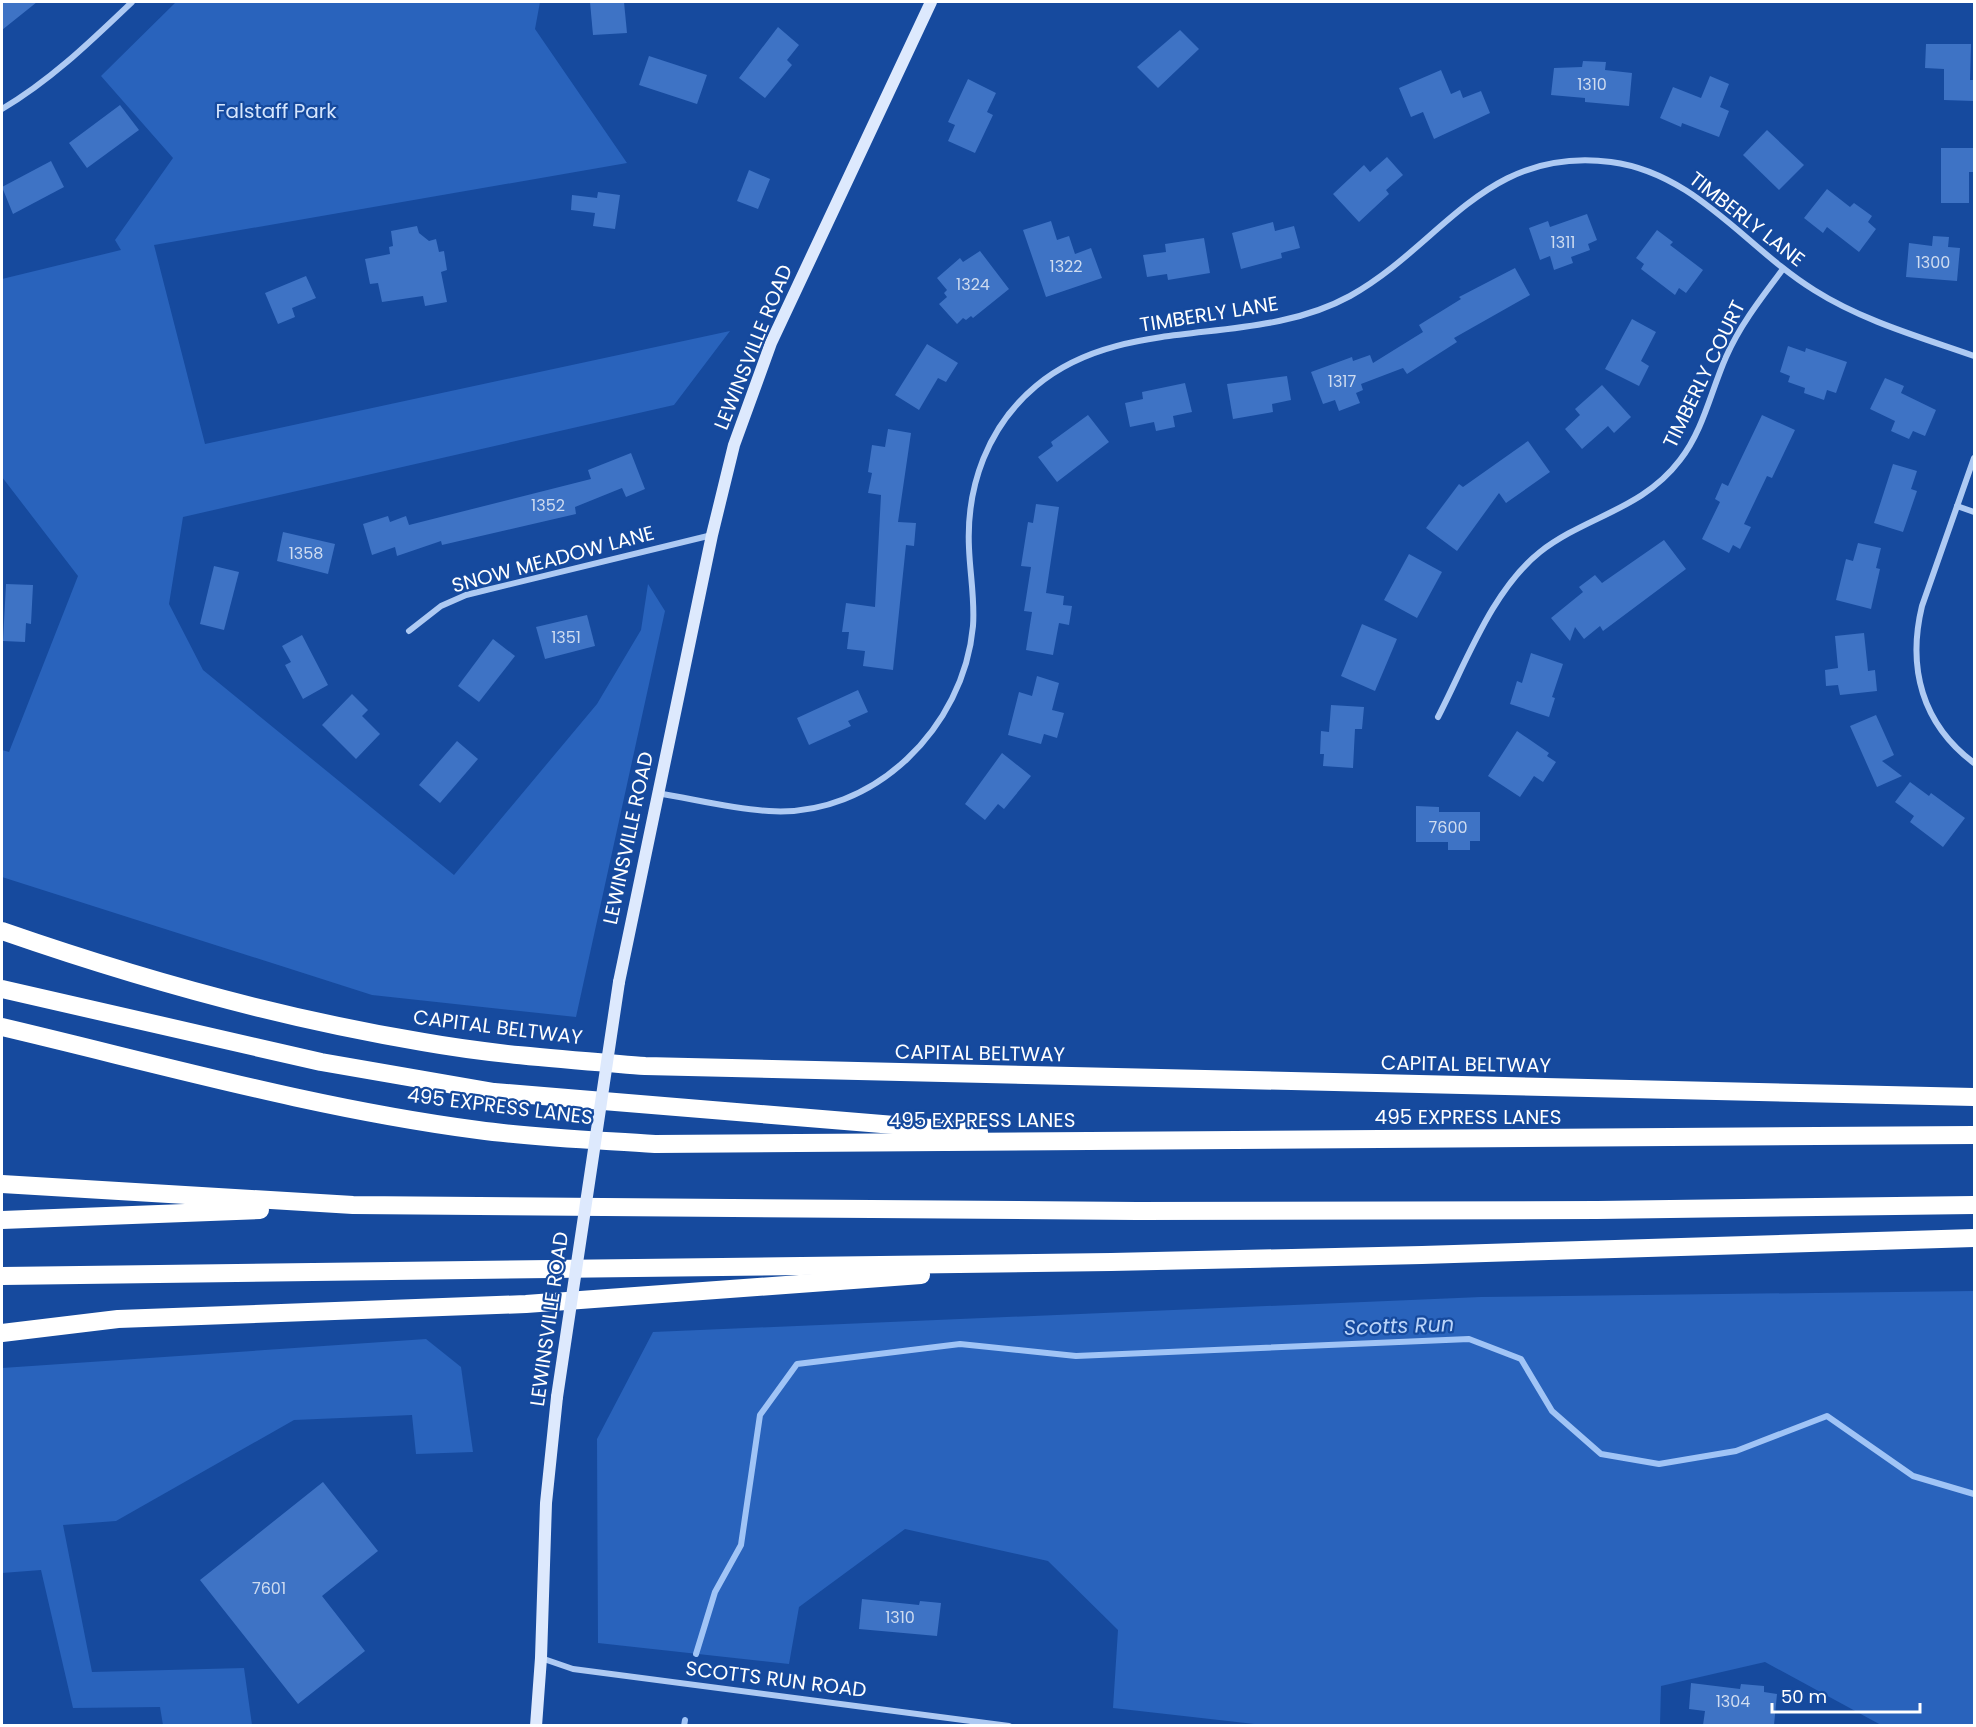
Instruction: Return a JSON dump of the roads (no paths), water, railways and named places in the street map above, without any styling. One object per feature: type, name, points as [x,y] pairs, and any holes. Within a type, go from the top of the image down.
[{"type":"highway","name":"CAPITAL BELTWAY","points":[[2,931],[96,963],[209,996],[315,1022],[425,1043],[623,1064],[752,1070],[1974,1097]]},
{"type":"highway","points":[[2,989],[321,1062],[494,1092],[1097,1142]]},
{"type":"highway","name":"495 EXPRESS LANES","points":[[2,1027],[318,1102],[478,1130],[655,1144],[1974,1135]]},
{"type":"highway","points":[[2,1185],[353,1205],[1161,1211],[1974,1205]]},
{"type":"highway","points":[[2,1220],[353,1205]]},
{"type":"highway","points":[[2,1276],[1111,1262],[1422,1256],[1974,1238]]},
{"type":"highway","points":[[2,1333],[118,1319],[548,1303],[1111,1262]]},
{"type":"main road","name":"LEWINSVILLE ROAD","points":[[536,1725],[541,1658],[546,1503],[557,1397],[619,982],[712,535],[734,445],[771,343],[931,2]]},
{"type":"street","points":[[2,110],[31,92],[70,62],[132,2]]},
{"type":"street","name":"TIMBERLY LANE","points":[[657,794],[770,812],[801,810],[858,793],[886,777],[912,756],[932,734],[949,708],[969,654],[973,622],[968,525],[971,495],[980,466],[993,437],[1012,410],[1035,387],[1059,369],[1086,355],[1113,346],[1282,321],[1316,311],[1349,296],[1379,277],[1466,203],[1518,173],[1549,164],[1580,161],[1612,162],[1640,168],[1668,179],[1709,205],[1783,269],[1816,292],[1854,312],[1974,356]]},
{"type":"street","name":"TIMBERLY COURT","points":[[1438,717],[1502,593],[1521,569],[1541,551],[1566,535],[1637,500],[1661,482],[1680,460],[1696,435],[1727,355],[1745,321],[1783,269]]},
{"type":"street","points":[[1974,458],[1922,606],[1917,628],[1915,656],[1918,680],[1927,705],[1943,734],[1974,763]]},
{"type":"street","points":[[1957,506],[1974,512]]},
{"type":"street","name":"SNOW MEADOW LANE","points":[[409,631],[441,606],[466,595],[712,535]]},
{"type":"street","name":"SCOTTS RUN ROAD","points":[[541,1658],[573,1669],[1009,1725]]},
{"type":"waterway","name":"Scotts Run","points":[[696,1654],[715,1592],[741,1545],[760,1415],[797,1364],[960,1344],[1076,1356],[1469,1339],[1521,1359],[1552,1411],[1601,1454],[1659,1464],[1736,1451],[1827,1416],[1913,1476],[1974,1494]]},
{"type":"waterway","points":[[684,1726],[685,1720]]},
{"type":"park label","name":"Falstaff Park","points":[[276,111]]}]
